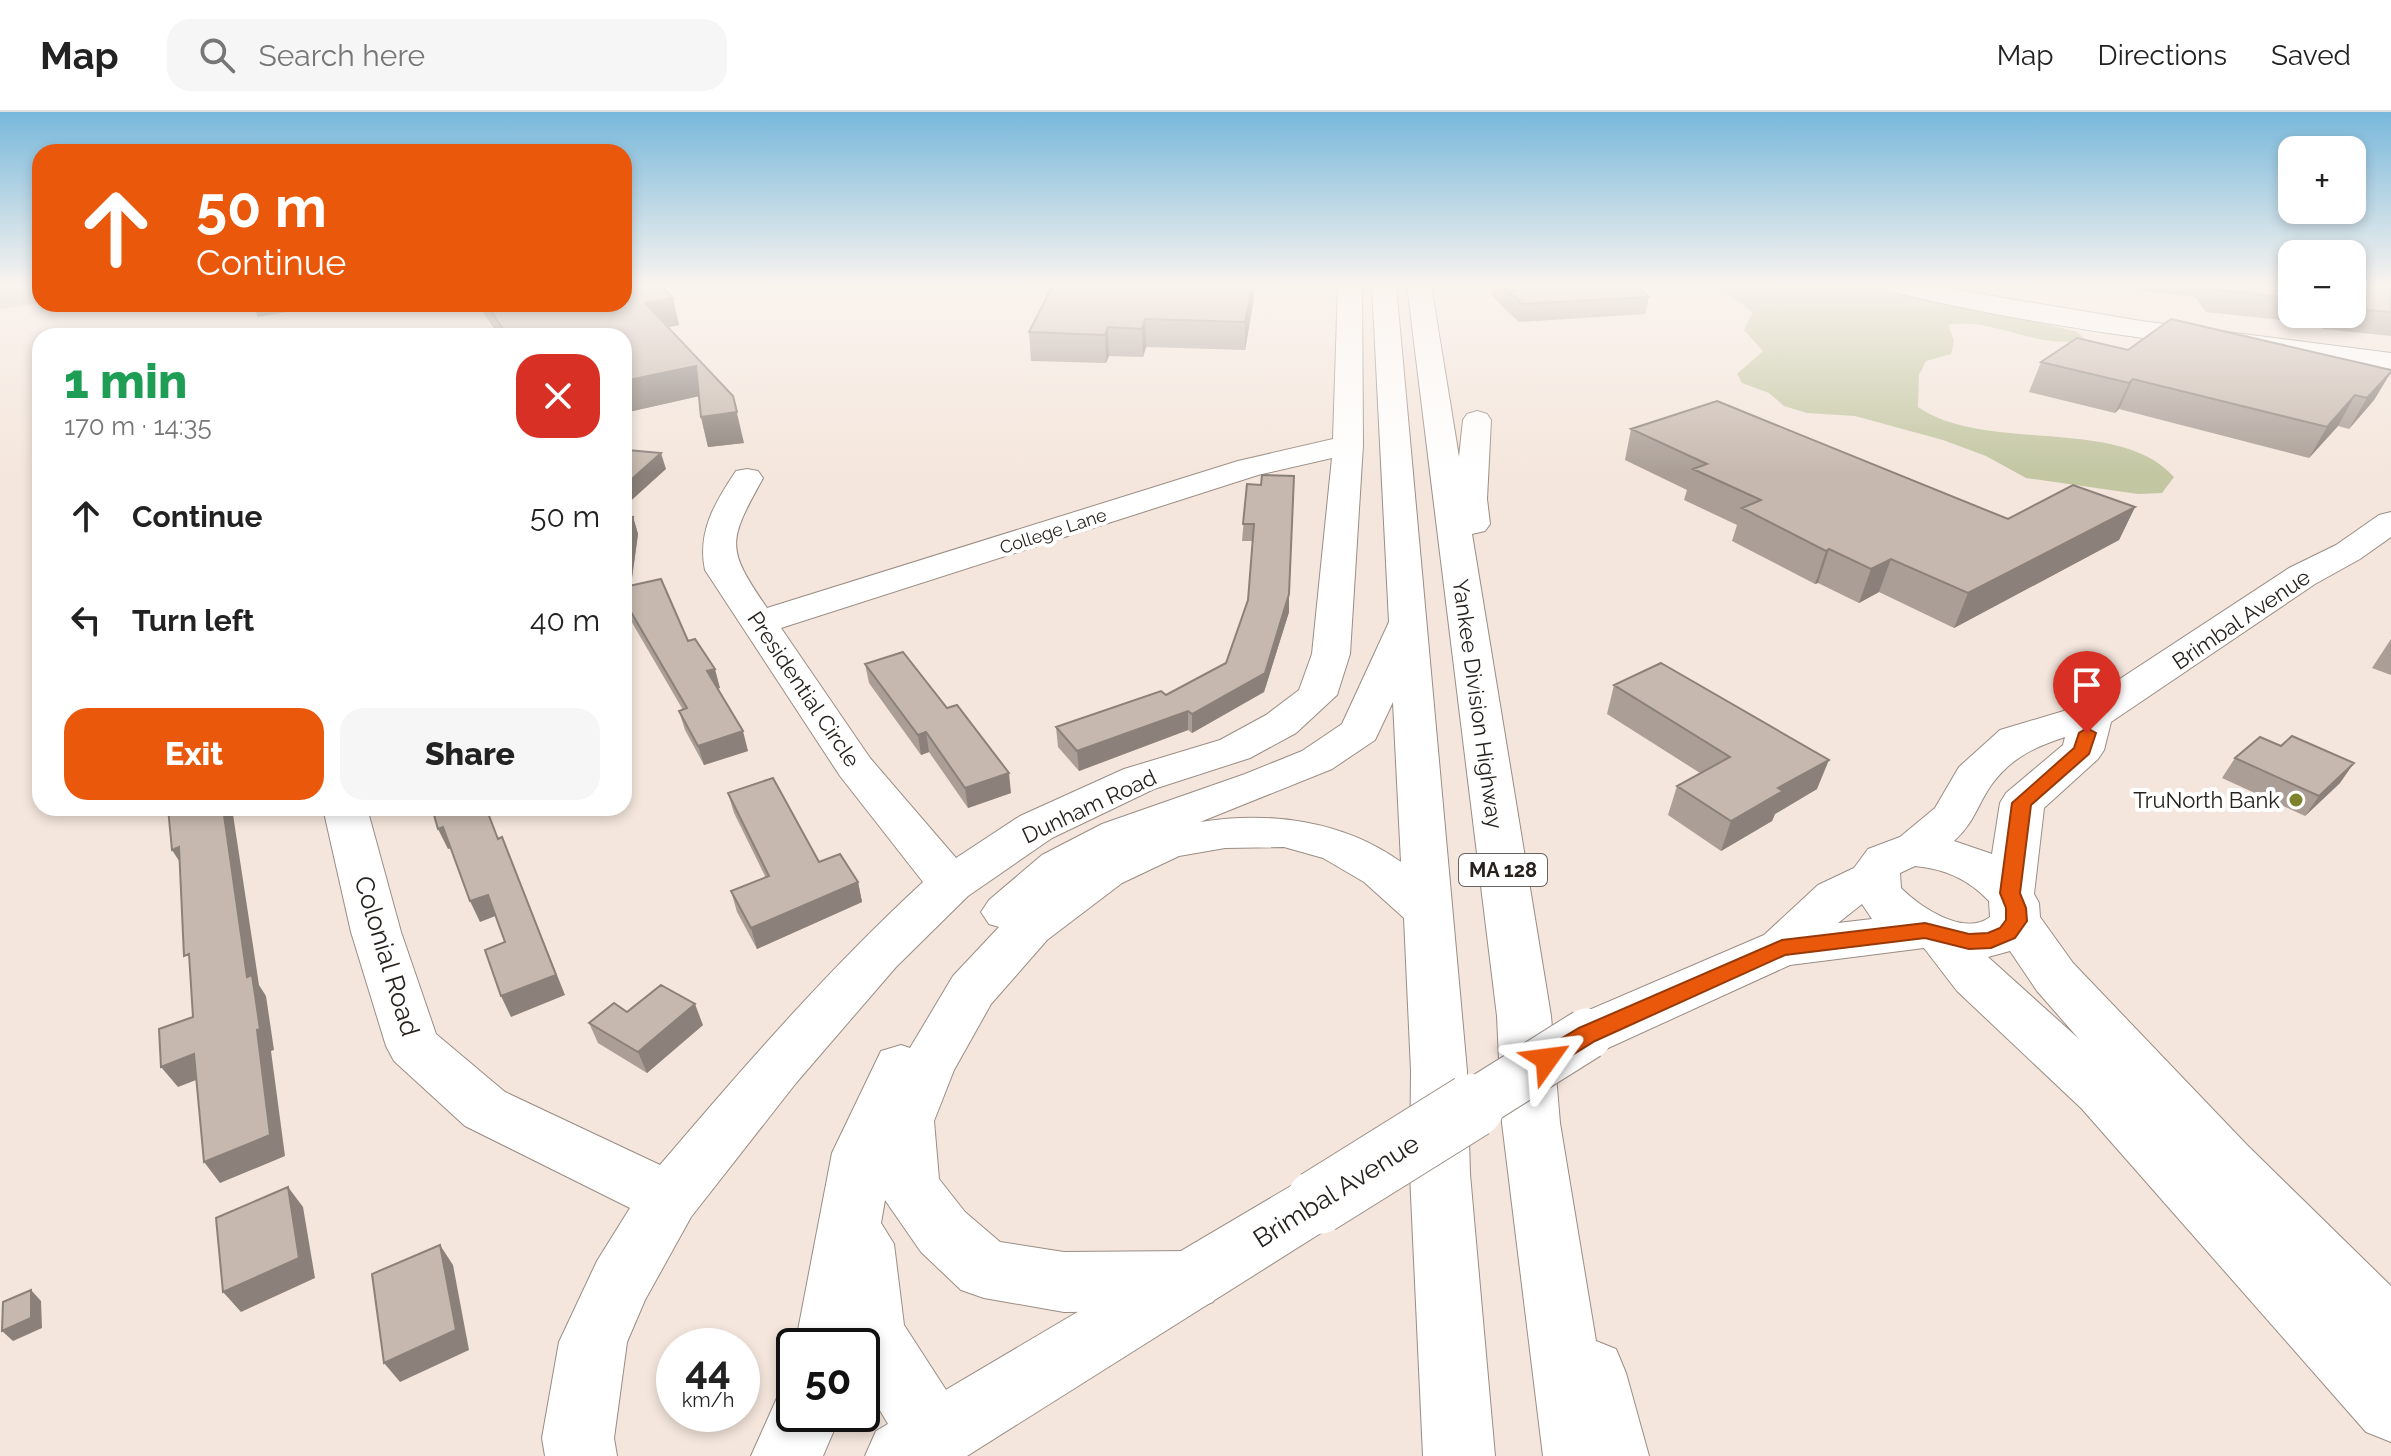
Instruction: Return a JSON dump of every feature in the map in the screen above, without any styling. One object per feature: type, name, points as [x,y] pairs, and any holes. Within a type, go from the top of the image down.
[{"type":"main road","name":"Dunham Road","points":[[581,1456],[578,1438],[593,1342],[620,1282],[669,1198],[786,1055],[878,954],[951,884],[1036,827],[1139,779],[1235,749],[1281,724],[1317,695],[1331,654],[1348,445],[1349,348]]},
{"type":"main road","name":"MA 128","points":[[1388,348],[1439,1071],[1440,1174],[1459,1456]]},
{"type":"main road","name":"Yankee Division Highway","points":[[1428,348],[1524,1016],[1531,1123],[1579,1456]]},
{"type":"main road","points":[[2284,348],[2391,361]]},
{"type":"main road","points":[[1477,420],[1471,499],[1491,789]]},
{"type":"main road","name":"College Lane","points":[[759,623],[1249,468],[1348,445]]},
{"type":"main road","name":"Presidential Circle","points":[[747,478],[721,526],[716,549],[723,570],[855,767],[951,884]]},
{"type":"main road","name":"Brimbal Avenue","points":[[1915,850],[1953,817],[1974,777],[2015,739],[2092,716],[2302,576],[2348,552],[2391,522]]},
{"type":"main road","points":[[832,1328],[862,1153],[888,1089],[950,982],[998,918],[1059,866],[1118,835],[1261,784],[1317,760],[1360,731],[1407,620]]},
{"type":"main road","points":[[1782,948],[1934,934],[1969,941],[1991,940],[2008,933],[2022,803],[2083,750],[2092,716]]},
{"type":"main road","name":"Colonial Road","points":[[347,816],[376,932],[413,1046],[485,1109],[669,1198]]},
{"type":"main road","points":[[1190,1281],[1064,1282],[984,1269],[935,1221],[909,1187],[905,1121],[927,1067],[972,990],[1029,927],[1105,872],[1168,842],[1225,833],[1285,832],[1339,847],[1381,871],[1428,912]]},
{"type":"main road","points":[[2391,1331],[2226,1163],[2055,977],[1997,879],[1968,862],[1936,852],[1898,852],[1877,866],[1874,878],[1877,891],[1888,906],[1934,934],[1975,977],[2102,1093],[2391,1407]]},
{"type":"main road","points":[[1782,948],[1835,897],[1874,878]]},
{"type":"main road","name":"Brimbal Avenue","points":[[918,1446],[1587,1034],[1782,948]]},
{"type":"main road","points":[[1531,1123],[1613,1456]]},
{"type":"main road","points":[[857,1194],[872,1334],[918,1446]]},
{"type":"main road","points":[[787,1456],[798,1432]]},
{"type":"green space","points":[[1760,348],[1952,348],[1951,354],[1926,361],[1919,375],[1918,407],[1946,421],[1979,429],[2087,440],[2121,447],[2150,458],[2174,477],[2162,493],[2138,494],[2026,478],[1986,456],[1943,440],[1855,416],[1807,413],[1784,406],[1769,393],[1742,383],[1737,374],[1763,351]]},
{"type":"building","points":[[632,348],[687,348],[733,396],[737,412],[701,417],[696,366],[632,379]]},
{"type":"building","points":[[2062,348],[2295,348],[2391,372],[2367,398],[2355,395],[2327,427],[2133,379],[2129,383],[2041,362]]},
{"type":"building","points":[[1717,401],[2008,519],[2073,485],[2135,507],[1968,593],[1891,559],[1871,569],[1829,549],[1826,551],[1742,508],[1761,500],[1693,469],[1707,464],[1631,429]]},
{"type":"building","points":[[632,450],[661,453],[632,479]]},
{"type":"building","points":[[1262,475],[1294,476],[1289,594],[1265,673],[1192,714],[1188,711],[1077,751],[1056,727],[1161,691],[1166,695],[1226,663],[1248,600],[1254,524],[1243,524],[1247,484],[1261,485]]},
{"type":"building","points":[[661,579],[688,641],[695,639],[715,669],[707,671],[743,731],[698,746],[679,711],[687,708],[632,614],[632,585]]},
{"type":"building","points":[[903,652],[947,708],[957,705],[1009,773],[965,788],[926,732],[918,735],[865,664]]},
{"type":"building","points":[[1661,663],[1829,760],[1778,788],[1783,791],[1731,821],[1677,786],[1730,757],[1614,685]]},
{"type":"building","points":[[2292,736],[2354,763],[2319,796],[2235,758],[2260,737],[2281,746]]},
{"type":"building","points":[[773,778],[819,862],[840,854],[858,882],[751,928],[731,891],[769,876],[728,793]]},
{"type":"building","points":[[169,816],[224,816],[247,977],[252,975],[260,1029],[257,1030],[270,1135],[204,1162],[194,1054],[161,1067],[159,1029],[193,1017],[189,954],[184,956],[179,847],[172,850]]},
{"type":"building","points":[[434,816],[489,816],[498,839],[502,837],[556,975],[501,996],[485,950],[505,942],[488,895],[470,901],[443,827],[438,829]]},
{"type":"building","points":[[661,985],[695,1004],[638,1052],[589,1023],[614,1003],[627,1012]]},
{"type":"building","points":[[288,1187],[299,1258],[223,1292],[216,1218]]},
{"type":"building","points":[[440,1245],[456,1330],[384,1363],[372,1274]]},
{"type":"building","points":[[31,1290],[31,1318],[2,1331],[3,1302]]},
{"type":"place","name":"TruNorth Bank","points":[[2296,800]]},
{"type":"route","points":[[1547,1059],[1587,1034],[1782,948],[1925,930],[1943,937],[1969,941],[1991,940],[2008,933],[2016,921],[2016,908],[2010,893],[2022,803],[2083,750],[2087,733]]}]
